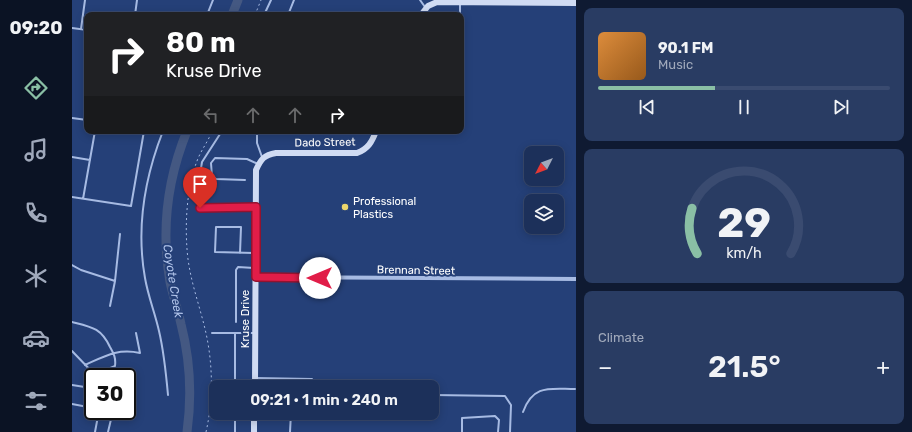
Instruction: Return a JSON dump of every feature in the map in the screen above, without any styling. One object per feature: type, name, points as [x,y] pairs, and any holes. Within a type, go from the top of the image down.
[{"type":"street","points":[[423,12],[426,8],[437,2],[576,3]]},
{"type":"street","name":"Dado Street","points":[[263,158],[276,153],[357,153],[365,151],[372,142],[375,134]]},
{"type":"street","name":"Kruse Drive","points":[[255,378],[256,170],[263,158]]},
{"type":"street","name":"Brennan Street","points":[[256,277],[576,279]]},
{"type":"street","points":[[254,420],[254,432]]},
{"type":"lane","points":[[81,29],[86,0]]},
{"type":"lane","points":[[135,12],[137,0]]},
{"type":"lane","points":[[208,12],[213,0]]},
{"type":"lane","points":[[265,12],[271,0]]},
{"type":"lane","points":[[289,12],[294,0]]},
{"type":"lane","points":[[420,0],[426,8]]},
{"type":"lane","points":[[460,2],[460,12]]},
{"type":"lane","points":[[72,28],[84,30]]},
{"type":"lane","points":[[72,118],[84,120]]},
{"type":"lane","points":[[83,199],[94,134]]},
{"type":"lane","points":[[72,197],[131,206],[143,134]]},
{"type":"lane","points":[[162,134],[148,177],[143,210],[142,249],[144,277],[163,348],[168,395]]},
{"type":"lane","points":[[220,134],[202,162],[196,199],[200,208],[256,207]]},
{"type":"lane","points":[[257,134],[257,143],[263,158]]},
{"type":"lane","points":[[72,157],[90,160]]},
{"type":"lane","points":[[245,180],[216,179],[212,177],[211,163],[216,158],[247,159],[259,164]]},
{"type":"lane","points":[[240,253],[241,227],[216,227],[215,252],[240,253],[256,253]]},
{"type":"lane","points":[[110,306],[115,281],[120,234]]},
{"type":"lane","points":[[72,265],[81,270],[115,281]]},
{"type":"lane","points":[[236,322],[236,270],[238,267],[256,268]]},
{"type":"lane","points":[[72,322],[92,327],[104,335],[116,359],[116,366],[111,368]]},
{"type":"lane","points":[[85,365],[113,353],[126,350],[140,352],[136,333]]},
{"type":"lane","points":[[212,333],[255,334]]},
{"type":"lane","points":[[235,333],[235,380]]},
{"type":"lane","points":[[72,351],[88,368]]},
{"type":"lane","points":[[255,378],[312,380]]},
{"type":"lane","points":[[72,385],[84,387]]},
{"type":"lane","points":[[523,412],[529,399],[540,390],[545,388],[575,389]]},
{"type":"lane","points":[[439,395],[505,396],[511,405],[510,432]]},
{"type":"lane","points":[[72,404],[84,406]]},
{"type":"lane","points":[[462,432],[462,418],[494,416],[498,420],[498,432]]},
{"type":"lane","points":[[95,432],[97,420]]},
{"type":"lane","points":[[108,432],[111,420]]},
{"type":"lane","points":[[235,420],[235,432]]},
{"type":"lane","points":[[290,432],[291,420]]},
{"type":"path","points":[[256,12],[261,0]]},
{"type":"path","points":[[206,432],[212,383],[207,338],[190,276],[187,230],[190,195],[197,160],[211,134]]},
{"type":"waterway","name":"Coyote Creek","points":[[233,12],[238,0]]},
{"type":"waterway","name":"Coyote Creek","points":[[186,134],[180,149],[170,187],[166,224],[166,243],[170,282],[184,337],[188,364],[190,391],[187,432]]},
{"type":"place","name":"Professional Plastics","points":[[345,207]]},
{"type":"route","points":[[200,208],[224,206],[256,207],[256,277],[320,278]]}]
